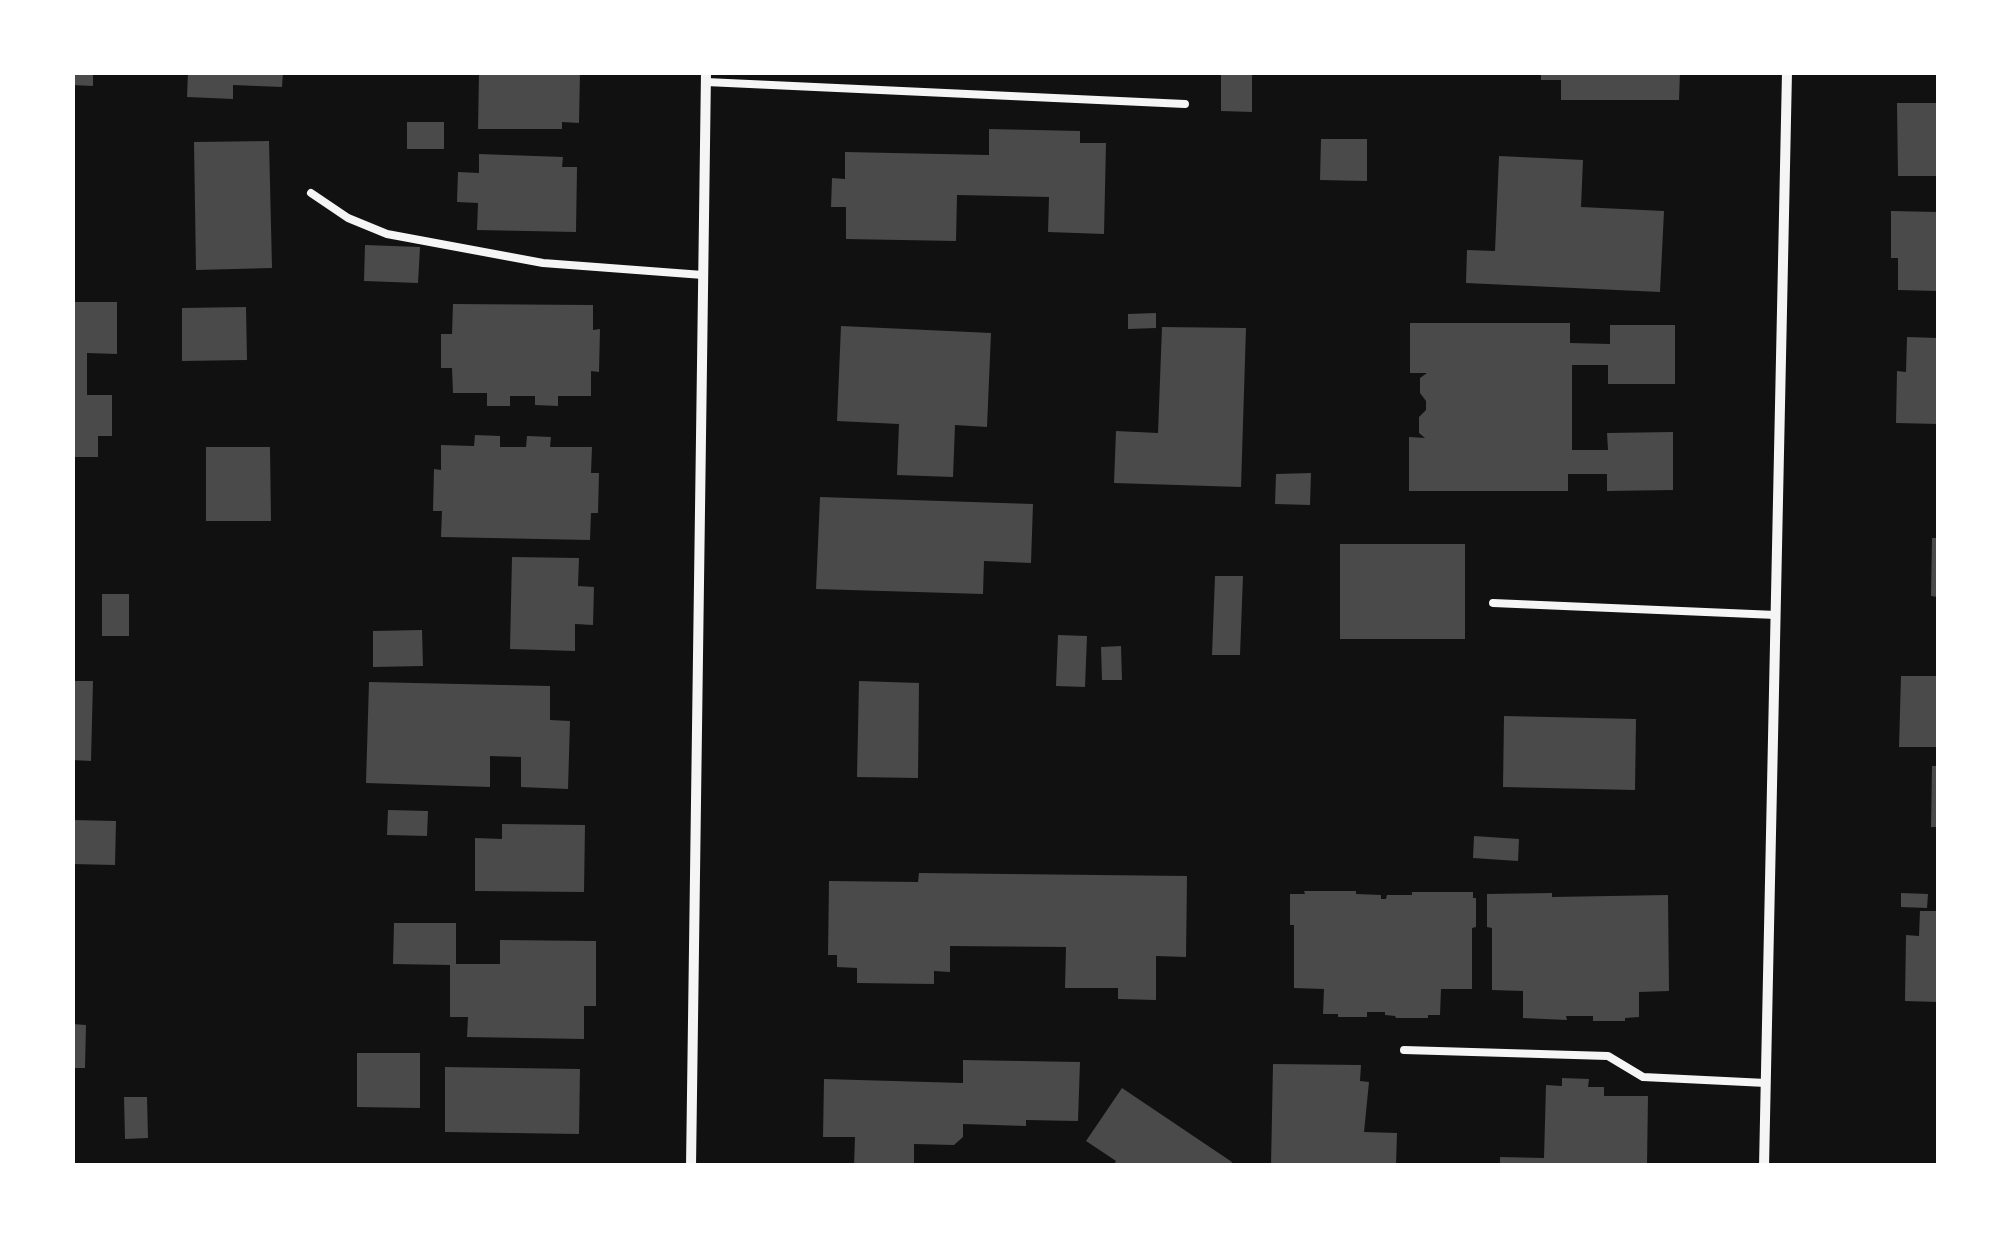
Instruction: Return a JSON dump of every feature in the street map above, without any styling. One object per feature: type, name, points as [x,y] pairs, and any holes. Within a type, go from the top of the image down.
[{"type":"street","points":[[1764,1166],[1787,72]]},
{"type":"street","points":[[691,1166],[706,78]]},
{"type":"lane","points":[[706,78],[1185,104]]},
{"type":"lane","points":[[311,193],[348,218],[386,234],[544,264],[703,275]]},
{"type":"lane","points":[[1493,603],[1776,615]]},
{"type":"lane","points":[[1404,1050],[1608,1056],[1644,1077],[1766,1083]]},
{"type":"building","points":[[72,72],[93,72],[93,86],[72,85]]},
{"type":"building","points":[[188,72],[283,72],[282,87],[233,85],[233,99],[187,97]]},
{"type":"building","points":[[479,72],[580,72],[579,123],[562,122],[562,129],[478,129]]},
{"type":"building","points":[[1221,72],[1252,72],[1252,112],[1221,111]]},
{"type":"building","points":[[1541,72],[1680,72],[1679,100],[1561,100],[1561,80],[1541,80]]},
{"type":"building","points":[[1897,103],[1938,103],[1938,176],[1898,176]]},
{"type":"building","points":[[407,122],[444,122],[444,149],[407,149]]},
{"type":"building","points":[[989,129],[1080,131],[1080,143],[1106,143],[1104,234],[1048,232],[1049,197],[957,195],[956,241],[846,239],[846,207],[831,207],[832,178],[845,179],[845,152],[989,155]]},
{"type":"building","points":[[1321,139],[1367,139],[1367,181],[1320,180]]},
{"type":"building","points":[[269,141],[272,268],[196,270],[194,142]]},
{"type":"building","points":[[479,154],[563,157],[562,167],[577,167],[576,232],[477,230],[478,203],[457,202],[458,172],[479,173]]},
{"type":"building","points":[[1499,156],[1583,160],[1581,207],[1664,211],[1660,292],[1466,283],[1467,250],[1495,251]]},
{"type":"building","points":[[1891,211],[1938,212],[1938,291],[1898,290],[1898,258],[1891,258]]},
{"type":"building","points":[[365,245],[420,247],[418,283],[364,281]]},
{"type":"building","points":[[72,302],[117,302],[117,354],[87,353],[87,395],[112,395],[112,436],[98,436],[98,457],[72,457]]},
{"type":"building","points":[[453,304],[593,305],[593,330],[600,329],[599,372],[591,371],[591,396],[558,396],[558,406],[535,405],[535,396],[510,396],[510,406],[487,406],[487,393],[453,393],[452,368],[441,368],[441,334],[452,334]]},
{"type":"building","points":[[246,307],[247,360],[182,361],[182,308]]},
{"type":"building","points":[[1156,313],[1156,328],[1128,329],[1128,314]]},
{"type":"building","points":[[1410,323],[1570,323],[1570,343],[1610,344],[1610,325],[1675,325],[1675,384],[1608,384],[1608,365],[1572,365],[1572,450],[1608,450],[1607,433],[1673,432],[1673,490],[1607,491],[1607,474],[1568,474],[1568,491],[1409,491],[1409,437],[1425,438],[1419,433],[1419,417],[1426,410],[1420,378],[1427,373],[1410,373]]},
{"type":"building","points":[[841,326],[991,333],[987,427],[955,425],[953,477],[897,475],[899,424],[837,421]]},
{"type":"building","points":[[1162,327],[1246,328],[1241,487],[1114,483],[1116,431],[1158,433]]},
{"type":"building","points":[[1907,337],[1938,338],[1938,424],[1896,423],[1897,371],[1906,372]]},
{"type":"building","points":[[475,435],[500,436],[500,447],[526,447],[527,436],[551,437],[550,447],[592,447],[591,473],[599,473],[598,513],[591,513],[590,540],[441,537],[442,511],[433,511],[434,469],[441,470],[441,445],[474,446]]},
{"type":"building","points":[[206,447],[270,447],[271,521],[206,521]]},
{"type":"building","points":[[1311,473],[1310,505],[1275,504],[1276,474]]},
{"type":"building","points":[[820,497],[1033,504],[1031,563],[984,561],[983,594],[816,589]]},
{"type":"building","points":[[1932,538],[1938,538],[1938,597],[1931,596]]},
{"type":"building","points":[[1340,544],[1465,544],[1465,639],[1340,639]]},
{"type":"building","points":[[512,557],[579,558],[578,586],[594,587],[593,625],[575,624],[575,651],[510,649]]},
{"type":"building","points":[[1215,576],[1243,576],[1240,655],[1212,655]]},
{"type":"building","points":[[102,594],[129,594],[129,636],[102,636]]},
{"type":"building","points":[[422,630],[423,666],[373,667],[373,631]]},
{"type":"building","points":[[1058,635],[1087,636],[1085,687],[1056,686]]},
{"type":"building","points":[[1121,646],[1122,680],[1102,680],[1101,647]]},
{"type":"building","points":[[1901,676],[1938,676],[1938,747],[1899,747]]},
{"type":"building","points":[[72,681],[93,681],[91,761],[72,760]]},
{"type":"building","points":[[859,681],[919,683],[918,778],[857,777]]},
{"type":"building","points":[[369,682],[550,686],[550,720],[570,721],[568,789],[521,787],[521,757],[490,756],[490,787],[366,783]]},
{"type":"building","points":[[1504,716],[1636,719],[1635,790],[1503,787]]},
{"type":"building","points":[[1932,766],[1938,766],[1938,827],[1931,827]]},
{"type":"building","points":[[388,810],[428,811],[427,836],[387,835]]},
{"type":"building","points":[[72,820],[116,821],[115,865],[72,864]]},
{"type":"building","points":[[502,824],[585,825],[584,892],[475,891],[475,838],[502,839]]},
{"type":"building","points":[[1474,836],[1519,839],[1518,861],[1473,858]]},
{"type":"building","points":[[919,873],[1187,876],[1186,957],[1156,956],[1156,1000],[1118,999],[1118,988],[1065,988],[1066,947],[950,946],[950,972],[934,971],[934,984],[857,983],[857,968],[837,967],[837,955],[828,955],[829,881],[918,882]]},
{"type":"building","points":[[1304,891],[1356,891],[1381,895],[1381,899],[1412,892],[1473,892],[1476,927],[1472,928],[1472,989],[1441,989],[1440,1015],[1428,1018],[1396,1018],[1385,1012],[1367,1012],[1367,1017],[1323,1014],[1324,989],[1294,988],[1290,894],[1305,894]]},
{"type":"building","points":[[1552,893],[1552,897],[1668,895],[1669,991],[1639,992],[1639,1017],[1625,1021],[1593,1021],[1593,1016],[1566,1016],[1567,1020],[1523,1018],[1523,991],[1492,990],[1492,928],[1487,927],[1487,894]]},
{"type":"building","points":[[1901,893],[1928,894],[1927,908],[1901,907]]},
{"type":"building","points":[[1920,911],[1938,911],[1938,1002],[1905,1001],[1906,935],[1919,936]]},
{"type":"building","points":[[394,923],[456,923],[456,964],[500,964],[500,940],[596,941],[596,1006],[584,1006],[584,1039],[467,1037],[468,1017],[450,1017],[450,965],[393,964]]},
{"type":"building","points":[[72,1024],[86,1025],[85,1068],[72,1068]]},
{"type":"building","points":[[357,1053],[420,1053],[420,1108],[357,1107]]},
{"type":"building","points":[[963,1060],[1080,1062],[1078,1121],[1026,1120],[1026,1126],[963,1124],[963,1137],[954,1145],[914,1144],[914,1164],[896,1166],[854,1166],[855,1137],[823,1137],[824,1079],[963,1083]]},
{"type":"building","points":[[1273,1064],[1361,1065],[1360,1081],[1369,1082],[1364,1132],[1397,1133],[1396,1166],[1271,1166]]},
{"type":"building","points":[[445,1067],[580,1069],[579,1134],[445,1132]]},
{"type":"building","points":[[1562,1078],[1589,1079],[1588,1087],[1604,1087],[1604,1096],[1648,1096],[1647,1166],[1500,1166],[1500,1157],[1544,1158],[1546,1085],[1562,1086]]},
{"type":"building","points":[[1122,1088],[1232,1162],[1230,1166],[1113,1166],[1116,1161],[1086,1141]]},
{"type":"building","points":[[124,1097],[147,1097],[148,1138],[125,1139]]}]
